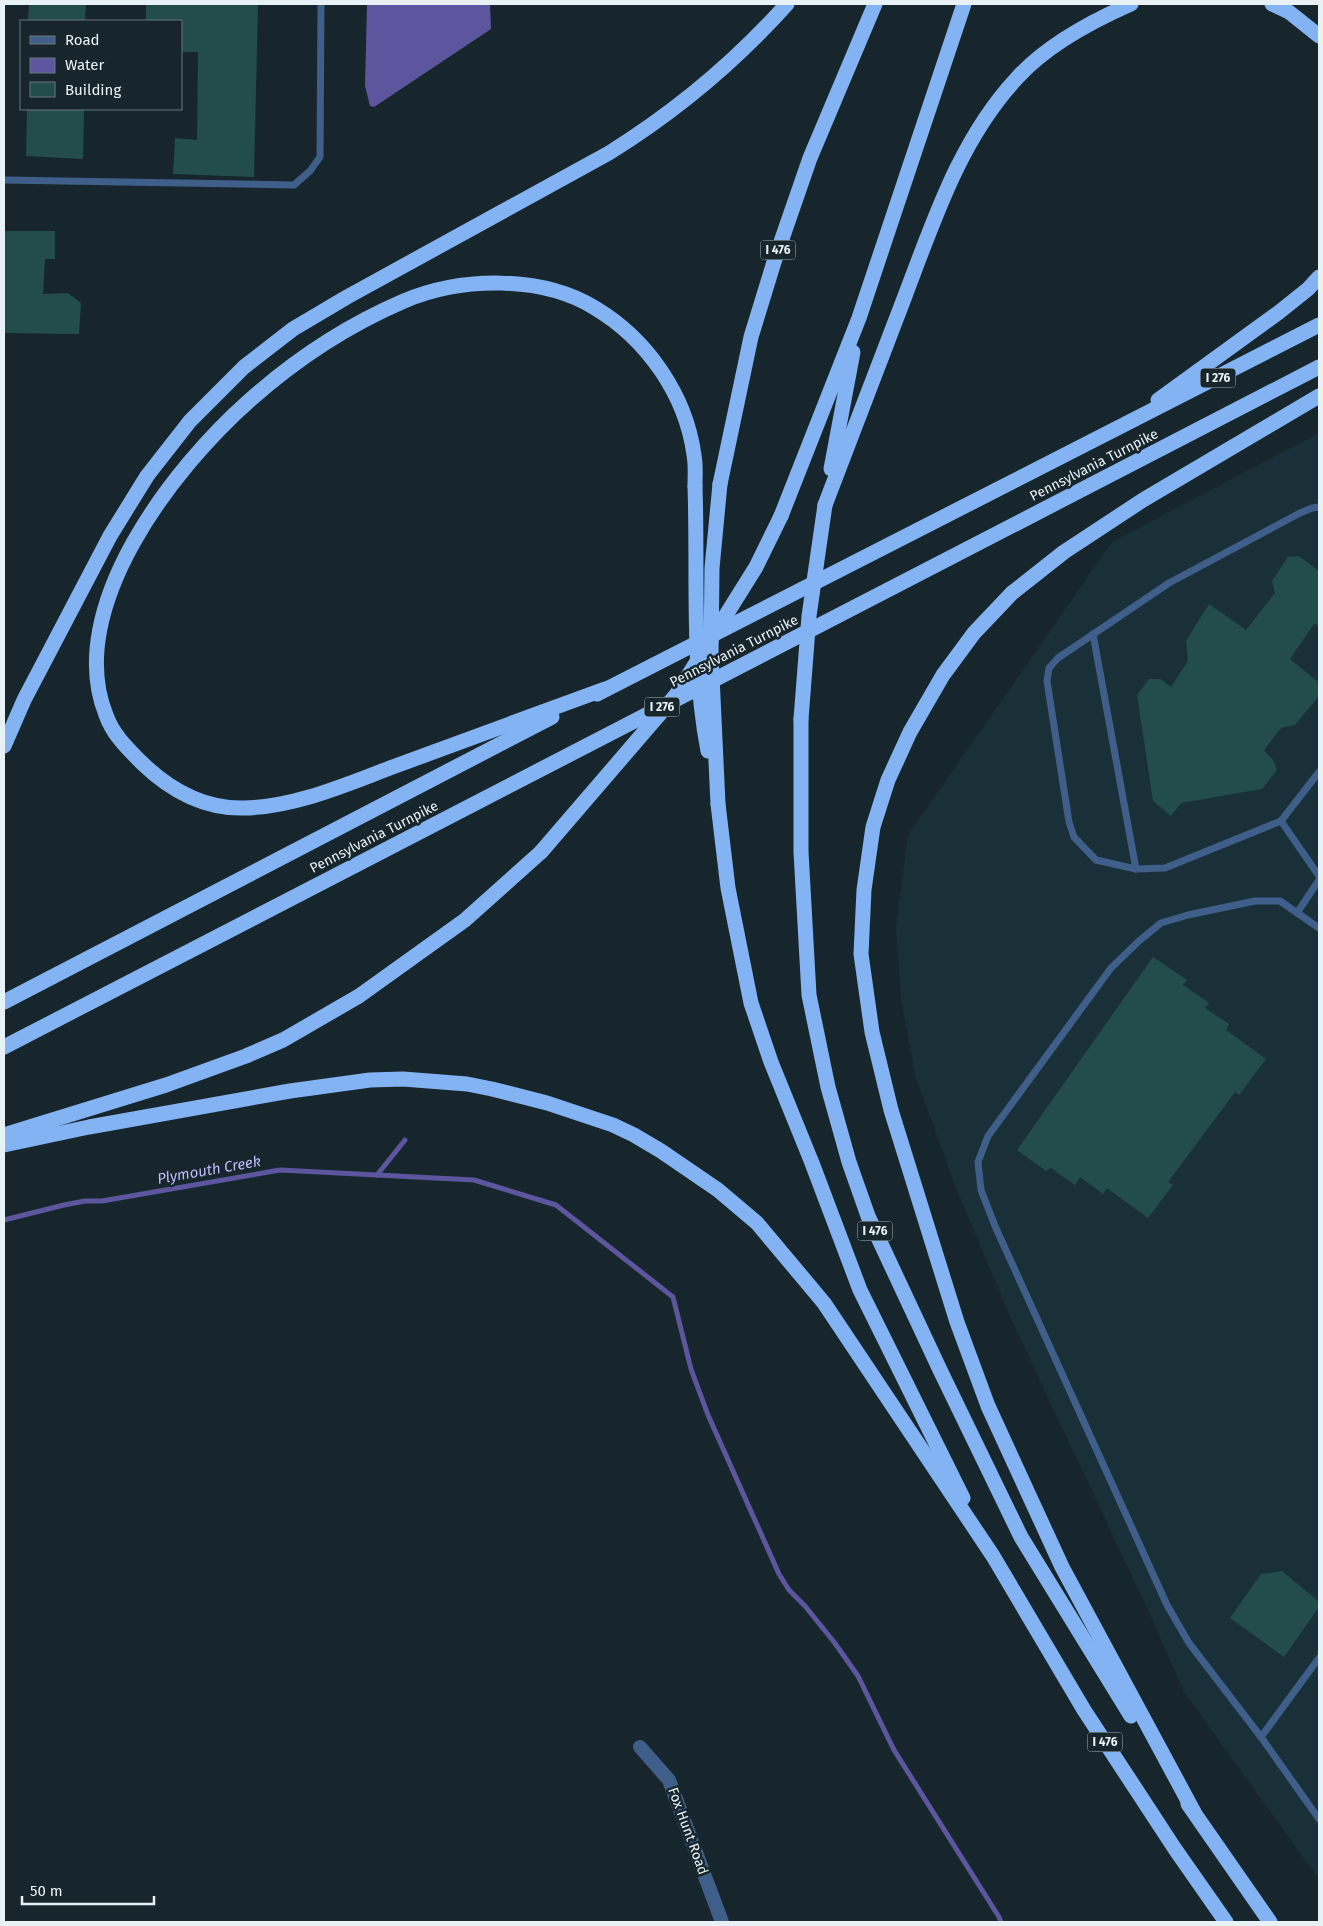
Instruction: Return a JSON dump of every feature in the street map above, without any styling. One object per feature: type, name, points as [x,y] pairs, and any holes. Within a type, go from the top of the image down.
[{"type":"highway","points":[[4,746],[24,700],[110,536],[147,476],[190,421],[244,367],[293,329],[347,297],[609,153],[645,131],[721,70],[788,4]]},
{"type":"highway","name":"I 476","points":[[875,4],[864,26],[810,158],[774,262],[751,337],[720,484],[712,568],[711,655],[718,804],[728,888],[751,1003],[771,1062],[860,1290],[993,1556],[1084,1710],[1175,1849],[1226,1922]]},
{"type":"highway","name":"I 476","points":[[964,4],[859,318],[825,505],[809,616],[801,719],[801,852],[809,995],[828,1087],[849,1162],[868,1216],[1021,1537],[1116,1692],[1194,1812],[1270,1922]]},
{"type":"highway","points":[[825,505],[943,197],[971,141],[1017,77],[1039,58],[1082,28],[1131,4]]},
{"type":"highway","points":[[1272,4],[1289,12],[1319,36]]},
{"type":"highway","points":[[1116,430],[1278,313],[1308,289],[1319,277]]},
{"type":"highway","points":[[606,689],[314,796],[245,808],[220,807],[197,800],[172,788],[154,774],[117,736],[106,717],[100,698],[97,676],[101,623],[109,592],[140,531],[168,489],[216,433],[251,399],[301,359],[354,326],[406,300],[448,288],[486,284],[518,284],[544,288],[580,298],[605,314],[642,347],[662,371],[676,397],[687,425],[694,455],[696,661],[702,722],[718,804]]},
{"type":"highway","points":[[4,1135],[174,1083],[283,1040],[359,996],[465,920],[541,852],[676,695],[756,567],[781,516],[859,318]]},
{"type":"highway","name":"Pennsylvania Turnpike","points":[[4,1002],[606,689],[1319,325]]},
{"type":"highway","name":"Pennsylvania Turnpike","points":[[4,1047],[1319,367]]},
{"type":"highway","points":[[1194,1812],[1062,1567],[988,1406],[957,1322],[891,1110],[872,1032],[861,954],[864,890],[873,827],[888,780],[910,732],[943,675],[974,633],[1012,593],[1064,552],[1143,500],[1319,396]]},
{"type":"highway","points":[[4,1145],[89,1127],[290,1091],[370,1080],[439,1081],[492,1089],[547,1103],[613,1125],[661,1151],[711,1185],[736,1204],[772,1241],[824,1303],[993,1556]]},
{"type":"street","name":"Fox Hunt Road","points":[[640,1746],[669,1780],[722,1922]]},
{"type":"lane","points":[[4,180],[294,185],[310,171],[320,157],[320,4]]},
{"type":"lane","points":[[1319,507],[1300,514],[1169,583],[1058,658],[1049,668],[1047,681],[1068,822],[1074,837],[1096,860],[1136,869],[1165,868],[1282,821],[1319,772]]},
{"type":"lane","points":[[1093,634],[1136,869]]},
{"type":"lane","points":[[1282,821],[1319,876]]},
{"type":"lane","points":[[1297,913],[1319,880]]},
{"type":"lane","points":[[1319,928],[1280,901],[1255,900],[1161,924],[1139,941],[1111,968],[988,1136],[978,1162],[981,1190],[995,1226],[1167,1605],[1189,1643],[1261,1737],[1319,1818]]},
{"type":"lane","points":[[1261,1737],[1319,1658]]},
{"type":"shaded area","points":[[1319,433],[1319,1879],[1184,1692],[1149,1612],[1013,1323],[956,1188],[915,1075],[901,998],[896,927],[908,835],[1112,542]]},
{"type":"water","points":[[367,4],[490,4],[491,29],[374,107],[370,106],[365,86]]},
{"type":"building","points":[[29,4],[86,4],[85,20],[28,20]]},
{"type":"building","points":[[146,4],[258,4],[254,177],[173,174],[175,138],[197,140],[198,52],[182,52],[182,20],[146,20]]},
{"type":"building","points":[[27,110],[84,110],[83,159],[26,156]]},
{"type":"building","points":[[4,231],[55,231],[55,259],[45,259],[43,294],[68,293],[81,303],[79,334],[4,333]]},
{"type":"building","points":[[1299,556],[1319,571],[1319,625],[1314,624],[1290,659],[1319,683],[1319,696],[1295,725],[1281,728],[1264,750],[1273,760],[1277,770],[1262,789],[1181,803],[1171,816],[1153,801],[1137,695],[1149,679],[1160,679],[1171,687],[1188,661],[1186,641],[1209,604],[1246,630],[1275,593],[1272,581],[1288,557]]},
{"type":"building","points":[[1153,957],[1187,980],[1183,985],[1209,1003],[1205,1008],[1229,1024],[1226,1030],[1266,1059],[1239,1095],[1235,1092],[1168,1182],[1173,1185],[1148,1218],[1107,1188],[1103,1194],[1080,1177],[1075,1185],[1051,1168],[1046,1171],[1017,1150]]},
{"type":"building","points":[[1282,1571],[1319,1602],[1319,1607],[1284,1657],[1230,1618],[1261,1574]]},
{"type":"waterway","name":"Plymouth Creek","points":[[377,1175],[405,1140]]},
{"type":"waterway","points":[[4,1220],[85,1201],[102,1201],[280,1170],[474,1180],[556,1205],[673,1297],[691,1369],[708,1415],[779,1574],[789,1590],[805,1606],[834,1642],[858,1676],[894,1750],[1001,1922]]}]
